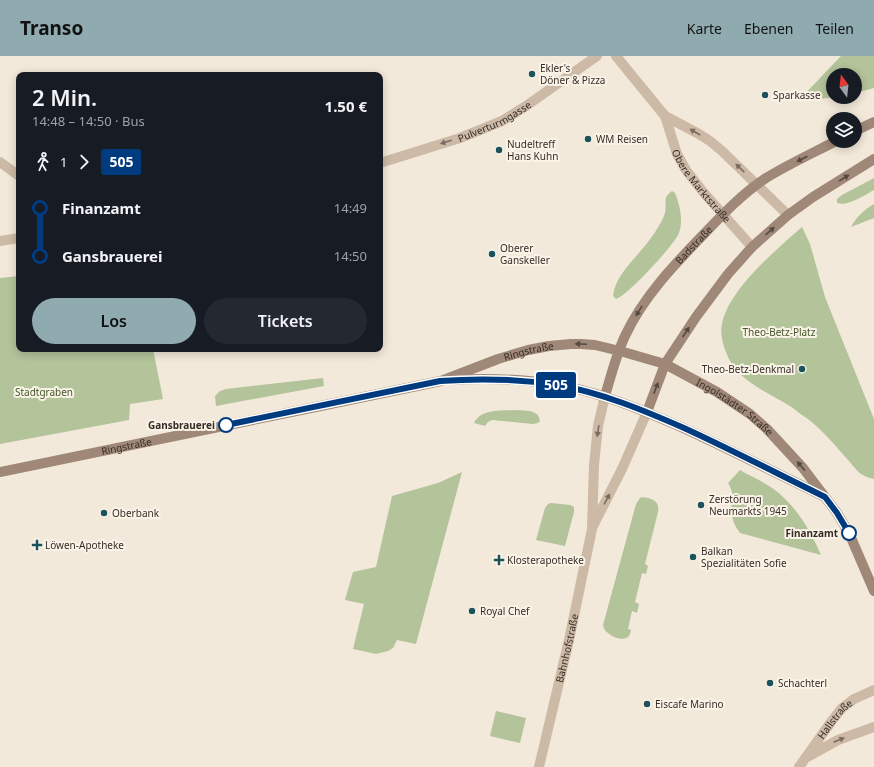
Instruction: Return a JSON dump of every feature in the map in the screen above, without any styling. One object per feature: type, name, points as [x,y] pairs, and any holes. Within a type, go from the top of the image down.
[{"type":"main road","points":[[862,128],[874,122]]},
{"type":"main road","name":"Badstraße","points":[[605,396],[625,337],[642,306],[687,251],[722,214],[758,184],[826,146]]},
{"type":"main road","points":[[647,412],[665,364],[696,316],[728,274],[752,247],[788,215],[813,197],[874,159]]},
{"type":"main road","name":"Ringstraße","points":[[440,381],[498,359],[528,350],[549,346],[581,344],[595,345],[620,351]]},
{"type":"main road","name":"Ingolstädter Straße","points":[[620,351],[665,364],[717,392],[750,414],[803,468],[837,513],[849,533],[874,591]]},
{"type":"main road","name":"Ringstraße","points":[[0,472],[440,381],[467,379],[513,380],[559,385],[605,396],[647,412]]},
{"type":"main road","name":"Ingolstädter Straße","points":[[647,412],[712,441],[825,497]]},
{"type":"street","name":"Pulverturmgasse","points":[[383,162],[460,138],[502,121],[597,56]]},
{"type":"street","name":"Obere Marktstraße","points":[[616,56],[665,116],[710,141],[758,184],[788,215]]},
{"type":"street","name":"Obere Marktstraße","points":[[665,116],[680,161],[694,182],[752,247]]},
{"type":"street","points":[[0,162],[16,174]]},
{"type":"street","points":[[0,240],[16,238]]},
{"type":"street","name":"Bahnhofstraße","points":[[539,767],[569,640],[592,529],[594,465],[598,426],[605,396]]},
{"type":"street","name":"Bahnhofstraße","points":[[592,529],[622,470],[647,412]]},
{"type":"street","name":"Hallstraße","points":[[799,767],[842,708],[854,699],[874,690]]},
{"type":"street","name":"Hallstraße","points":[[805,758],[838,740],[874,727]]},
{"type":"green space","points":[[841,56],[874,56],[874,88],[862,91],[862,68],[830,68]]},
{"type":"green space","points":[[826,72],[826,98],[809,100],[800,99]]},
{"type":"green space","points":[[874,178],[874,190],[851,202],[841,204],[837,203],[837,199],[842,195]]},
{"type":"green space","points":[[672,191],[675,193],[677,198],[681,214],[681,225],[678,235],[649,270],[622,296],[616,299],[613,296],[616,284],[658,228],[665,213],[666,198]]},
{"type":"green space","points":[[874,204],[874,218],[851,227],[861,214]]},
{"type":"green space","name":"Theo-Betz-Platz","points":[[802,227],[810,244],[825,297],[874,419],[874,479],[859,472],[829,438],[808,419],[793,408],[754,385],[740,374],[731,363],[724,346],[721,335],[722,324],[726,311],[734,297],[755,271]]},
{"type":"green space","name":"Stadtgraben","points":[[16,276],[16,352],[154,352],[163,399],[130,404],[129,420],[0,444],[0,278]]},
{"type":"green space","points":[[323,378],[324,386],[216,406],[215,396],[220,391],[226,389]]},
{"type":"green space","points":[[518,410],[535,413],[539,417],[540,421],[533,424],[492,420],[485,426],[474,423],[477,418],[493,411]]},
{"type":"green space","points":[[740,470],[774,489],[790,504],[806,525],[821,555],[740,533],[732,518],[732,493],[728,483]]},
{"type":"green space","points":[[462,472],[416,644],[397,640],[393,648],[376,654],[353,649],[364,604],[345,600],[353,572],[376,567],[392,496],[438,483]]},
{"type":"green space","points":[[642,497],[649,498],[654,501],[658,505],[658,512],[645,564],[648,566],[646,574],[642,573],[635,602],[639,604],[637,613],[632,611],[628,629],[631,630],[629,636],[621,639],[610,635],[605,631],[603,625],[636,504]]},
{"type":"green space","points":[[551,503],[570,505],[574,507],[565,546],[536,540],[545,508]]},
{"type":"green space","points":[[496,711],[526,718],[520,743],[490,736]]},
{"type":"bus line","name":"505","points":[[226,425],[440,381],[491,379],[559,385],[605,396],[647,412],[712,441],[825,497],[844,523],[849,533]]},
{"type":"place","name":"Ekler's Döner & Pizza","points":[[532,74]]},
{"type":"place","name":"Sparkasse","points":[[765,95]]},
{"type":"place","name":"WM Reisen","points":[[588,139]]},
{"type":"place","name":"Nudeltreff Hans Kuhn","points":[[499,150]]},
{"type":"place","name":"Oberer Ganskeller","points":[[492,254]]},
{"type":"place","name":"Theo-Betz-Denkmal","points":[[802,369]]},
{"type":"place","name":"Gansbrauerei","points":[[226,425]]},
{"type":"place","name":"Zerstörung Neumarkts 1945","points":[[701,505]]},
{"type":"place","name":"Oberbank","points":[[104,513]]},
{"type":"place","name":"Finanzamt","points":[[849,533]]},
{"type":"place","name":"Löwen-Apotheke","points":[[37,545]]},
{"type":"place","name":"Balkan Spezialitäten Sofie","points":[[693,557]]},
{"type":"place","name":"Klosterapotheke","points":[[499,560]]},
{"type":"place","name":"Royal Chef","points":[[472,611]]},
{"type":"place","name":"Schachterl","points":[[770,683]]},
{"type":"place","name":"Eiscafe Marino","points":[[647,704]]}]
